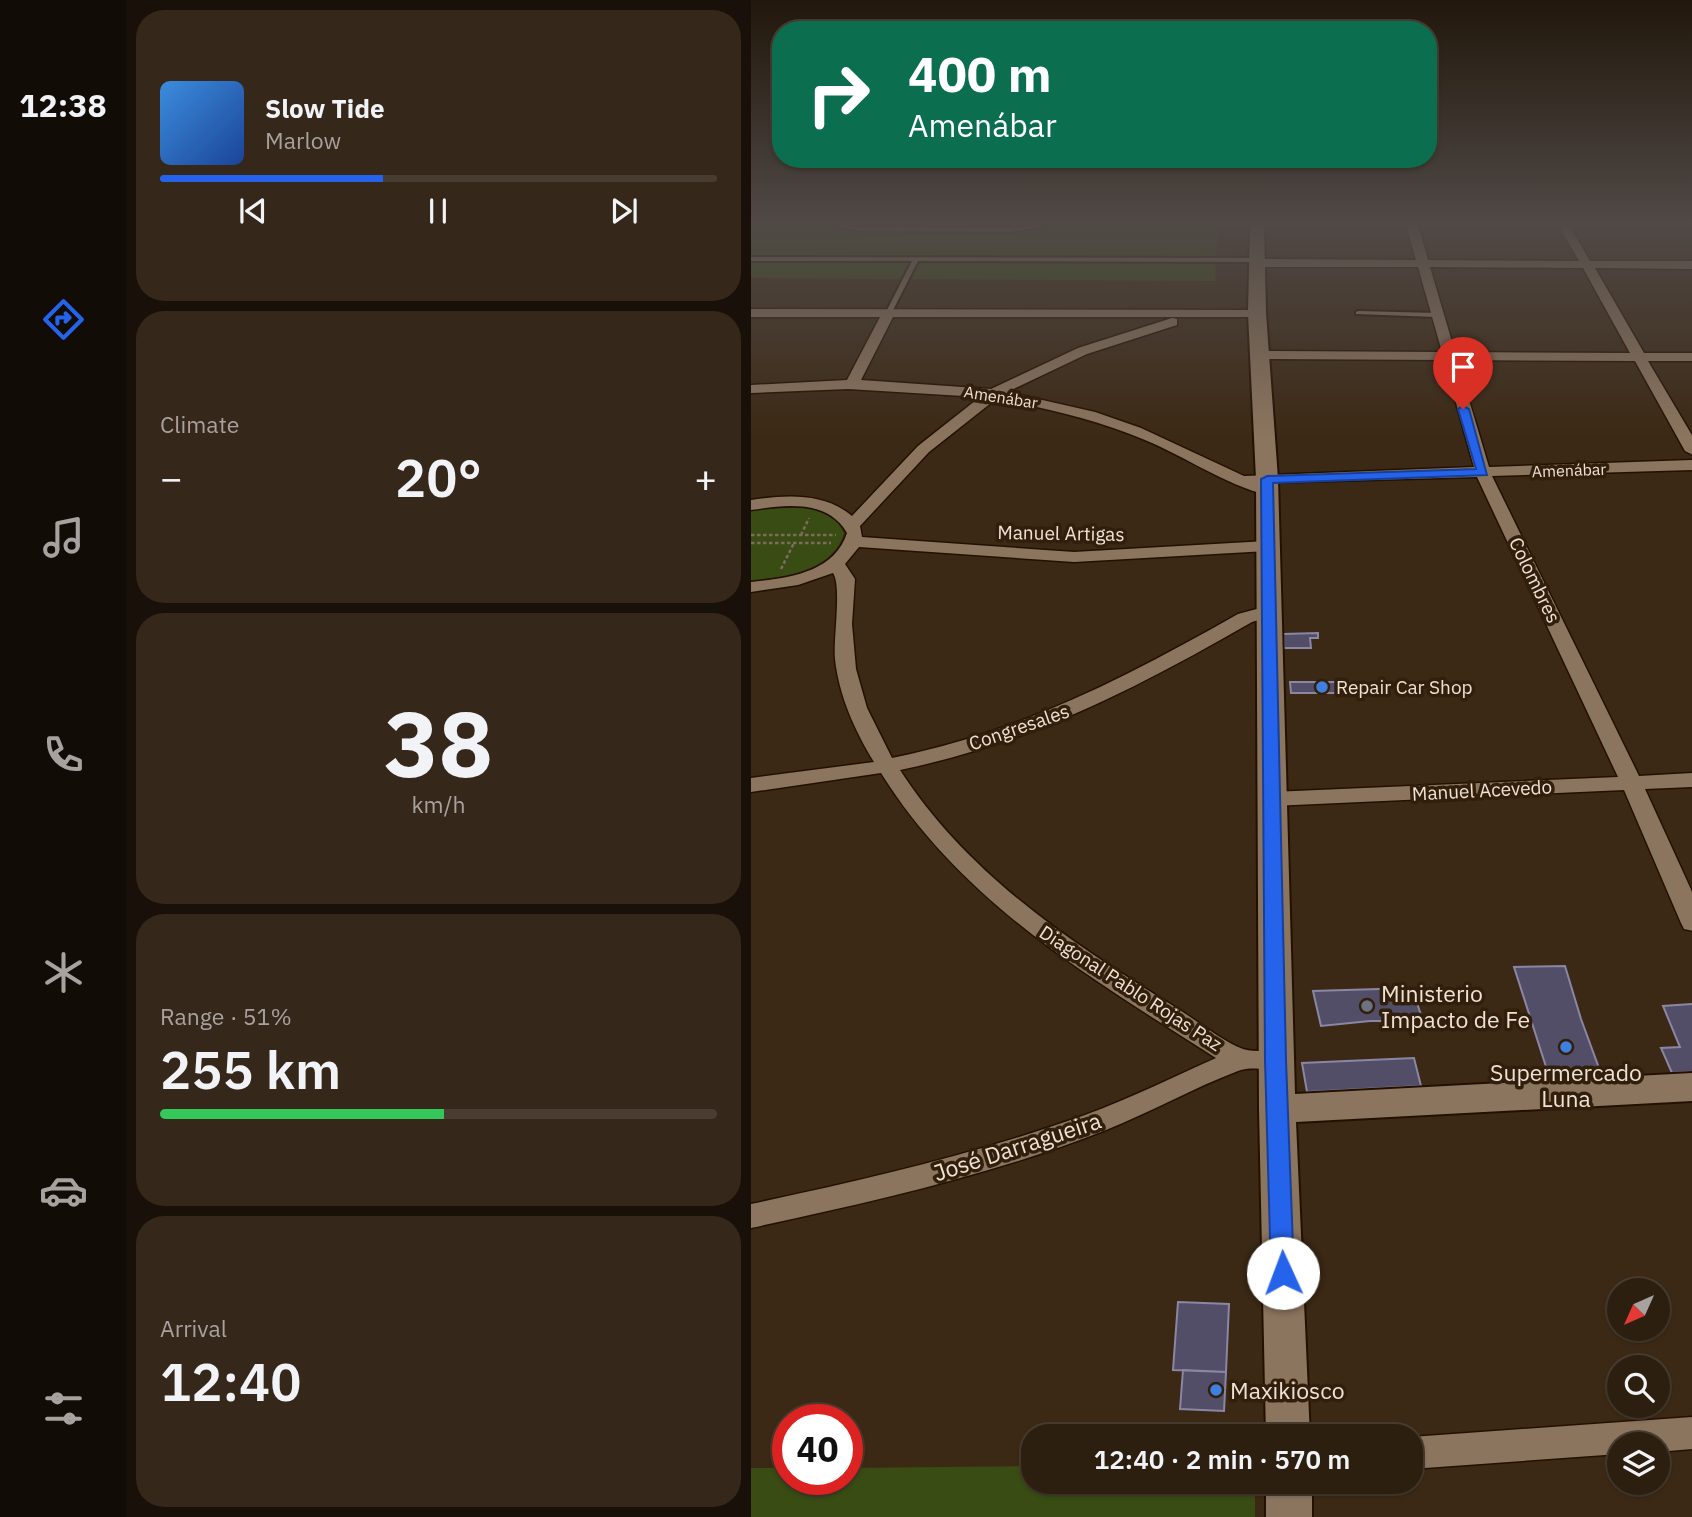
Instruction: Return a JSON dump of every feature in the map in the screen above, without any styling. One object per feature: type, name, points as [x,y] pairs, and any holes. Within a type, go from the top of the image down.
[{"type":"street","points":[[1258,296],[1267,485],[1275,1060],[1288,1424]]},
{"type":"street","name":"Colombres","points":[[1431,296],[1483,473],[1631,783],[1692,923]]},
{"type":"street","points":[[1604,296],[1692,450]]},
{"type":"street","points":[[751,313],[1258,314]]},
{"type":"street","points":[[852,384],[888,314]]},
{"type":"street","points":[[842,542],[868,514],[889,485],[947,428],[996,393],[1091,348],[1193,315]]},
{"type":"street","points":[[1261,355],[1692,358]]},
{"type":"street","name":"Amenábar","points":[[751,389],[852,384],[996,393],[1090,415],[1136,431],[1199,459],[1235,479],[1267,485],[1692,465]]},
{"type":"street","name":"Manuel Artigas","points":[[751,505],[789,501],[810,503],[843,515],[842,542]]},
{"type":"street","name":"Manuel Artigas","points":[[751,587],[796,580],[842,542],[1074,557],[1267,546]]},
{"type":"street","name":"Diagonal Pablo Rojas Paz","points":[[842,542],[846,579],[841,626],[846,671],[858,713],[884,767],[939,835],[994,891],[1062,947],[1239,1059]]},
{"type":"street","name":"Congresales","points":[[751,785],[884,767],[989,740],[1075,708],[1245,618],[1268,611]]},
{"type":"street","name":"Manuel Acevedo","points":[[1272,799],[1692,780]]},
{"type":"street","name":"José Darragueira","points":[[751,1216],[881,1188],[1003,1154],[1097,1122],[1239,1059],[1275,1060]]},
{"type":"street","points":[[1277,1109],[1692,1087]]},
{"type":"street","points":[[1423,1452],[1692,1433]]},
{"type":"street","points":[[1289,1494],[1289,1517]]},
{"type":"lane","points":[[888,314],[897,296]]},
{"type":"lane","points":[[1358,313],[1436,315]]},
{"type":"path","points":[[801,535],[812,513],[804,511]]},
{"type":"path","points":[[834,525],[842,542]]},
{"type":"path","points":[[751,535],[801,535],[842,542]]},
{"type":"path","points":[[751,543],[842,542]]},
{"type":"path","points":[[785,574],[778,575],[794,543]]},
{"type":"green space","points":[[784,506],[827,514],[844,533],[830,556],[819,564],[792,574],[751,580],[751,510]]},
{"type":"green space","points":[[1021,1466],[1021,1494],[1255,1494],[1255,1517],[751,1517],[751,1468],[772,1468],[772,1495],[863,1495],[863,1468]]},
{"type":"building","points":[[1318,633],[1318,638],[1310,638],[1311,648],[1284,648],[1283,634]]},
{"type":"building","name":"Repair Car Shop","points":[[1290,682],[1353,682],[1355,693],[1291,693]]},
{"type":"building","name":"Supermercado Luna","points":[[1565,966],[1603,1079],[1549,1076],[1514,967]]},
{"type":"building","name":"Ministerio Impacto de Fe","points":[[1412,988],[1423,1021],[1370,1021],[1321,1026],[1313,991]]},
{"type":"building","points":[[1693,1004],[1693,1072],[1672,1073],[1661,1048],[1680,1047],[1663,1006]]},
{"type":"building","points":[[1414,1058],[1421,1086],[1307,1092],[1302,1063]]},
{"type":"building","points":[[1178,1302],[1229,1304],[1226,1372],[1173,1370]]},
{"type":"building","points":[[1183,1370],[1226,1372],[1224,1411],[1180,1409]]},
{"type":"place","name":"Repair Car Shop","points":[[1322,687]]},
{"type":"place","name":"Ministerio Impacto de Fe","points":[[1367,1006]]},
{"type":"place","name":"Supermercado Luna","points":[[1566,1047]]},
{"type":"place","name":"Maxikiosco","points":[[1216,1390]]},
{"type":"route","points":[[1283,1273],[1275,1060],[1267,479],[1483,473],[1463,409]]}]
